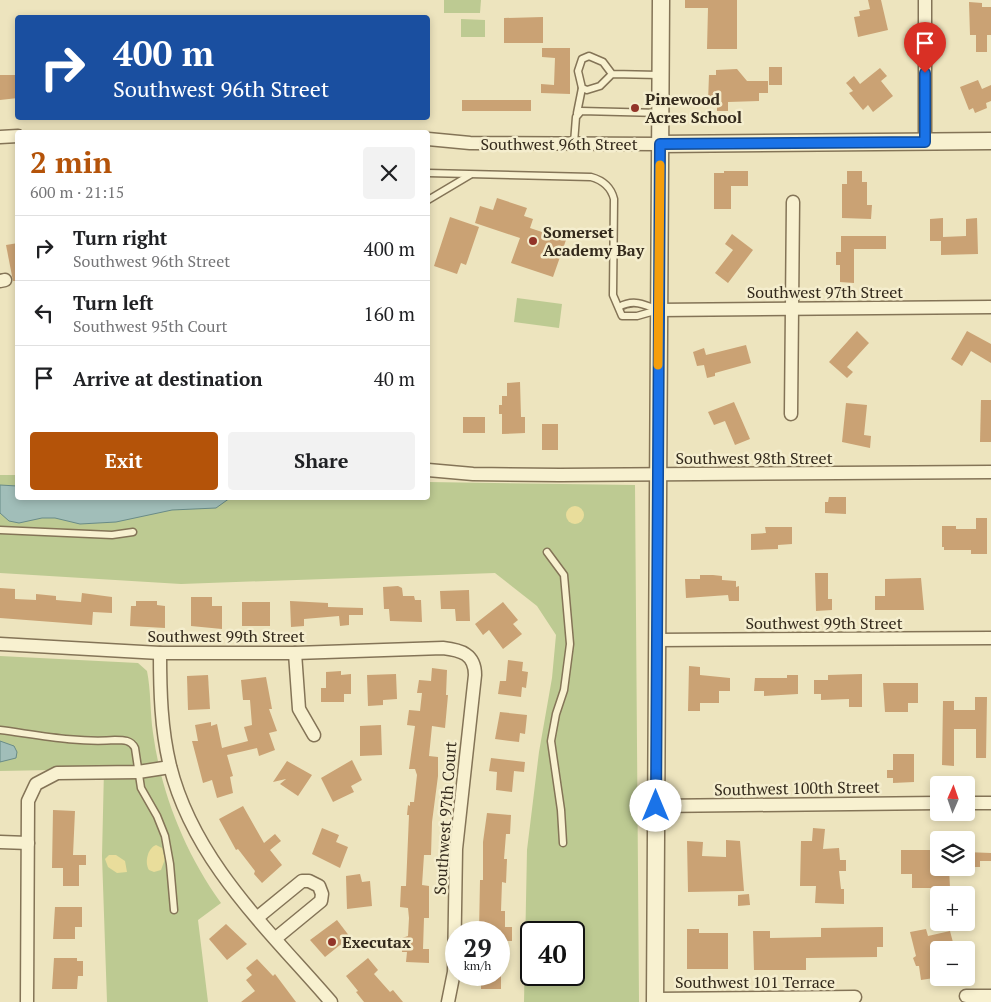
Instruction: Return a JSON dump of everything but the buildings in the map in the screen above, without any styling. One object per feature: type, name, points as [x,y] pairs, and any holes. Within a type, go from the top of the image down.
[{"type":"street","points":[[655,1000],[661,0]]},
{"type":"street","points":[[925,0],[925,142]]},
{"type":"street","points":[[0,137],[15,136]]},
{"type":"street","name":"Southwest 96th Street","points":[[430,139],[470,144],[991,141]]},
{"type":"street","points":[[791,414],[793,202]]},
{"type":"street","name":"Southwest 97th Street","points":[[658,310],[991,306]]},
{"type":"street","name":"Southwest 98th Street","points":[[430,470],[473,474],[991,472]]},
{"type":"street","name":"Southwest 99th Street","points":[[657,640],[991,638]]},
{"type":"street","name":"Southwest 99th Street","points":[[0,644],[160,653],[452,649]]},
{"type":"street","name":"Southwest 97th Court","points":[[448,1002],[454,972],[456,849],[475,670],[470,656],[452,649]]},
{"type":"street","points":[[294,652],[299,709],[314,735]]},
{"type":"street","points":[[160,653],[163,729],[170,767],[180,798],[202,844],[233,889],[331,1002]]},
{"type":"street","points":[[28,1002],[29,797],[36,784],[48,777],[62,773],[138,772],[170,767]]},
{"type":"street","name":"Southwest 100th Street","points":[[656,806],[930,803]]},
{"type":"street","points":[[975,803],[991,803]]},
{"type":"street","points":[[0,842],[28,843]]},
{"type":"street","points":[[258,917],[302,882],[309,881],[319,886],[322,894],[321,901],[276,938]]},
{"type":"street","points":[[966,996],[991,996]]},
{"type":"street","name":"Southwest 101 Terrace","points":[[655,1000],[855,998]]},
{"type":"lane","points":[[574,144],[582,88],[578,71],[580,61],[585,57],[599,59],[612,74]]},
{"type":"lane","points":[[582,88],[592,90],[600,86],[612,74],[660,74]]},
{"type":"lane","points":[[577,115],[581,111],[660,113]]},
{"type":"lane","points":[[430,173],[590,177],[604,183],[611,191],[614,199],[614,296],[622,316],[637,316],[658,310]]},
{"type":"lane","points":[[430,199],[472,174]]},
{"type":"lane","points":[[620,307],[627,302],[639,302],[658,310]]},
{"type":"lane","points":[[0,530],[112,535],[133,532]]},
{"type":"lane","points":[[547,552],[564,575],[570,644],[564,690],[556,714],[551,741],[560,799],[563,842]]},
{"type":"lane","points":[[0,730],[89,742],[121,740],[129,742],[135,748],[138,772],[145,798],[157,816],[165,836],[170,864],[174,910]]},
{"type":"green space","points":[[444,0],[481,0],[480,13],[444,13]]},
{"type":"green space","points":[[461,19],[485,20],[485,37],[461,37]]},
{"type":"green space","points":[[517,298],[562,304],[559,328],[514,322]]},
{"type":"green space","points":[[0,475],[15,475],[15,500],[430,500],[430,482],[635,485],[639,1002],[524,1002],[524,986],[585,986],[585,921],[526,921],[527,850],[539,752],[552,678],[556,635],[537,606],[495,573],[181,584],[0,573]]},
{"type":"green space","points":[[0,656],[138,663],[147,671],[157,755],[169,800],[196,864],[221,903],[198,920],[208,1002],[107,1002],[102,856],[104,769],[0,771]]},
{"type":"sand","points":[[571,506],[579,506],[584,511],[582,522],[571,524],[566,519],[566,511]]},
{"type":"sand","points":[[156,845],[162,848],[165,859],[161,870],[154,872],[149,870],[147,859],[149,852]]},
{"type":"sand","points":[[109,855],[116,855],[125,861],[127,872],[117,873],[108,867],[105,859]]},
{"type":"water","points":[[0,485],[15,486],[15,500],[227,500],[216,508],[172,510],[116,522],[80,524],[55,518],[42,518],[19,523],[9,521],[0,513]]},
{"type":"water","points":[[0,741],[14,746],[17,752],[16,758],[0,762]]},
{"type":"slow traffic","points":[[658,365],[660,165]]},
{"type":"place","name":"Pinewood Acres School","points":[[635,108]]},
{"type":"place","name":"Somerset Academy Bay","points":[[533,241]]},
{"type":"place","name":"Executax","points":[[332,942]]},
{"type":"route","points":[[656,806],[660,144],[925,142],[925,73]]}]
